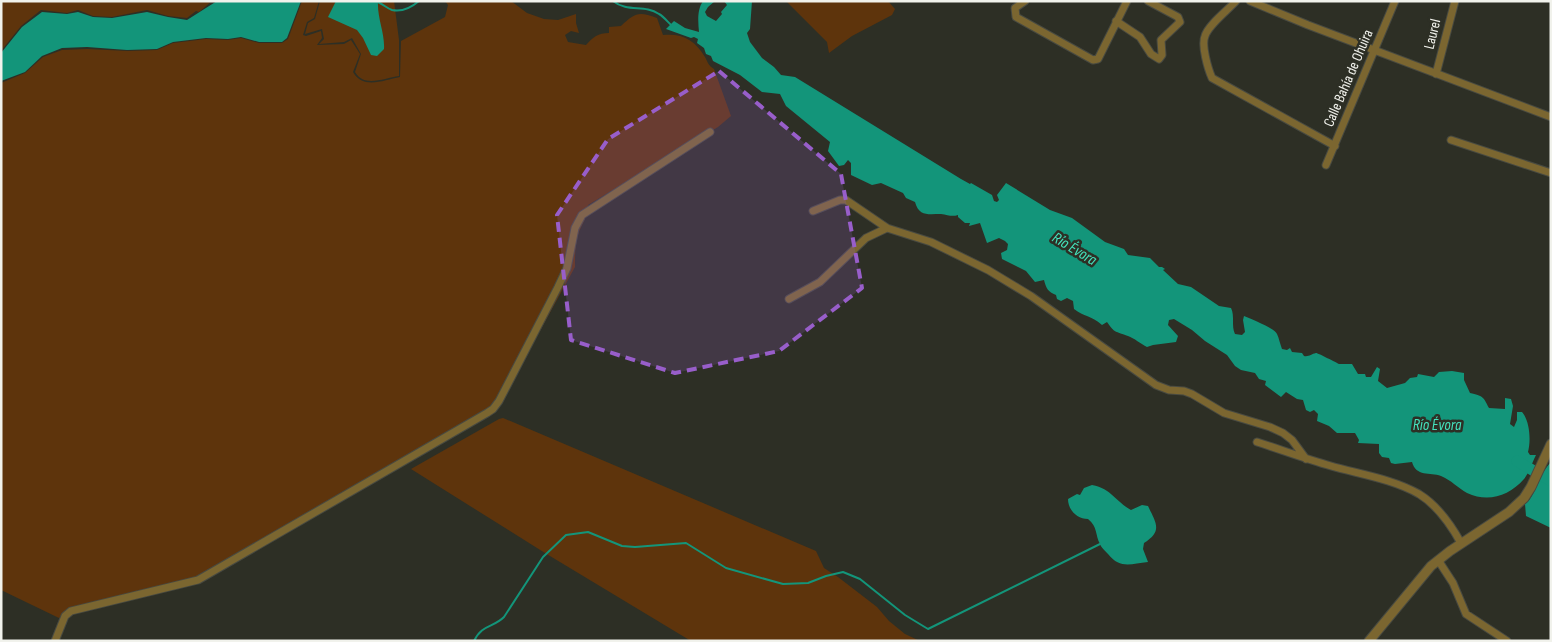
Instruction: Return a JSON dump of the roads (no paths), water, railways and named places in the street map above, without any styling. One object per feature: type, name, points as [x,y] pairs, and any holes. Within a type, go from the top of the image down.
[{"type":"street","points":[[1025,1],[1016,8],[1016,17],[1093,60],[1098,59],[1127,1]]},
{"type":"street","points":[[1116,21],[1140,37],[1151,54],[1159,59],[1162,55],[1161,40],[1180,20],[1148,1]]},
{"type":"street","points":[[1236,1],[1209,29],[1205,36],[1205,52],[1212,78],[1335,146]]},
{"type":"street","points":[[1250,1],[1308,26],[1551,117]]},
{"type":"street","name":"Calle Bahía de Ohuira","points":[[1326,165],[1395,1]]},
{"type":"street","name":"Laurel","points":[[1436,74],[1454,1]]},
{"type":"street","points":[[55,641],[66,616],[71,611],[198,580],[494,409],[567,268],[575,228],[582,215],[710,132]]},
{"type":"street","points":[[1451,140],[1551,173]]},
{"type":"street","points":[[813,210],[840,200],[846,200],[887,228],[931,242],[988,270],[1031,296],[1156,385],[1168,390],[1184,391],[1192,394],[1224,413],[1270,427],[1283,433],[1292,440],[1306,459]]},
{"type":"street","points":[[789,299],[826,278],[866,238],[887,228]]},
{"type":"street","points":[[1257,442],[1306,459],[1390,482],[1419,495],[1431,503],[1440,513],[1461,543]]},
{"type":"street","points":[[1369,641],[1423,574],[1438,560],[1508,512],[1524,498],[1551,444]]},
{"type":"street","points":[[1438,560],[1456,588],[1466,614],[1506,641]]},
{"type":"water","points":[[217,1],[301,1],[287,38],[282,42],[259,42],[241,37],[228,39],[206,38],[173,42],[157,49],[62,48],[42,56],[25,72],[1,81],[1,53],[22,27],[42,12],[67,14],[78,12],[93,17],[112,18],[147,12],[187,20]]},
{"type":"water","points":[[336,1],[378,1],[384,49],[377,56],[371,55],[357,30],[328,17]]},
{"type":"water","name":"Río Évora","points":[[703,1],[715,1],[705,12],[707,16],[716,21],[727,5],[724,1],[752,1],[750,29],[747,33],[750,42],[762,58],[781,75],[795,77],[961,179],[992,195],[994,201],[997,202],[999,200],[997,195],[1006,183],[1050,210],[1072,218],[1105,242],[1124,249],[1128,255],[1150,258],[1159,267],[1165,269],[1163,270],[1178,284],[1191,287],[1219,306],[1231,308],[1235,334],[1242,335],[1245,332],[1244,316],[1272,329],[1278,336],[1282,349],[1287,350],[1290,348],[1292,352],[1302,353],[1304,356],[1316,353],[1339,364],[1352,364],[1358,374],[1365,374],[1366,377],[1371,377],[1377,367],[1380,369],[1378,381],[1387,388],[1405,383],[1410,378],[1417,377],[1418,374],[1434,377],[1439,372],[1452,371],[1464,373],[1464,380],[1470,393],[1482,397],[1489,408],[1505,409],[1505,398],[1511,399],[1513,406],[1510,424],[1514,427],[1517,420],[1517,412],[1522,412],[1527,421],[1529,431],[1528,452],[1530,455],[1536,455],[1527,474],[1518,485],[1505,494],[1490,497],[1475,496],[1441,476],[1420,472],[1414,467],[1412,462],[1391,463],[1389,458],[1382,457],[1379,453],[1379,444],[1358,443],[1359,440],[1355,433],[1337,433],[1329,426],[1317,421],[1318,414],[1314,410],[1310,412],[1306,410],[1303,400],[1297,399],[1286,392],[1281,397],[1265,385],[1266,381],[1259,379],[1255,373],[1241,370],[1235,366],[1227,355],[1174,319],[1169,320],[1168,325],[1178,336],[1176,342],[1147,347],[1130,337],[1118,333],[1107,322],[1102,325],[1078,312],[1074,309],[1073,301],[1067,298],[1061,301],[1057,299],[1056,295],[1048,289],[1044,280],[1035,282],[1026,271],[1002,259],[1001,253],[1007,250],[1008,244],[999,238],[987,243],[980,223],[969,226],[970,223],[965,223],[958,215],[925,214],[919,210],[915,202],[906,198],[903,193],[881,183],[872,185],[851,175],[851,163],[848,160],[844,165],[839,166],[828,151],[830,142],[786,106],[780,94],[762,92],[740,75],[713,61],[711,56],[706,54],[704,48],[697,43],[698,39],[666,29],[674,21],[685,28],[699,32],[699,12]]},
{"type":"water","points":[[1551,462],[1551,528],[1526,516],[1525,504],[1532,497],[1543,473]]},
{"type":"water","points":[[1092,485],[1109,492],[1131,510],[1142,505],[1148,506],[1155,522],[1156,531],[1144,543],[1143,549],[1148,562],[1121,564],[1112,559],[1098,541],[1095,528],[1091,522],[1088,519],[1077,516],[1071,510],[1068,499],[1077,494],[1080,495],[1084,488]]},
{"type":"waterway","points":[[374,1],[392,10],[407,8],[419,1]]},
{"type":"waterway","points":[[613,1],[624,7],[653,11],[662,16],[671,25]]},
{"type":"waterway","name":"Río Évora","points":[[1517,461],[1551,481]]},
{"type":"waterway","points":[[474,641],[484,629],[504,617],[543,557],[566,535],[588,532],[622,546],[635,547],[686,543],[726,568],[783,584],[808,583],[843,572],[860,579],[905,615],[928,629],[1100,544]]}]
